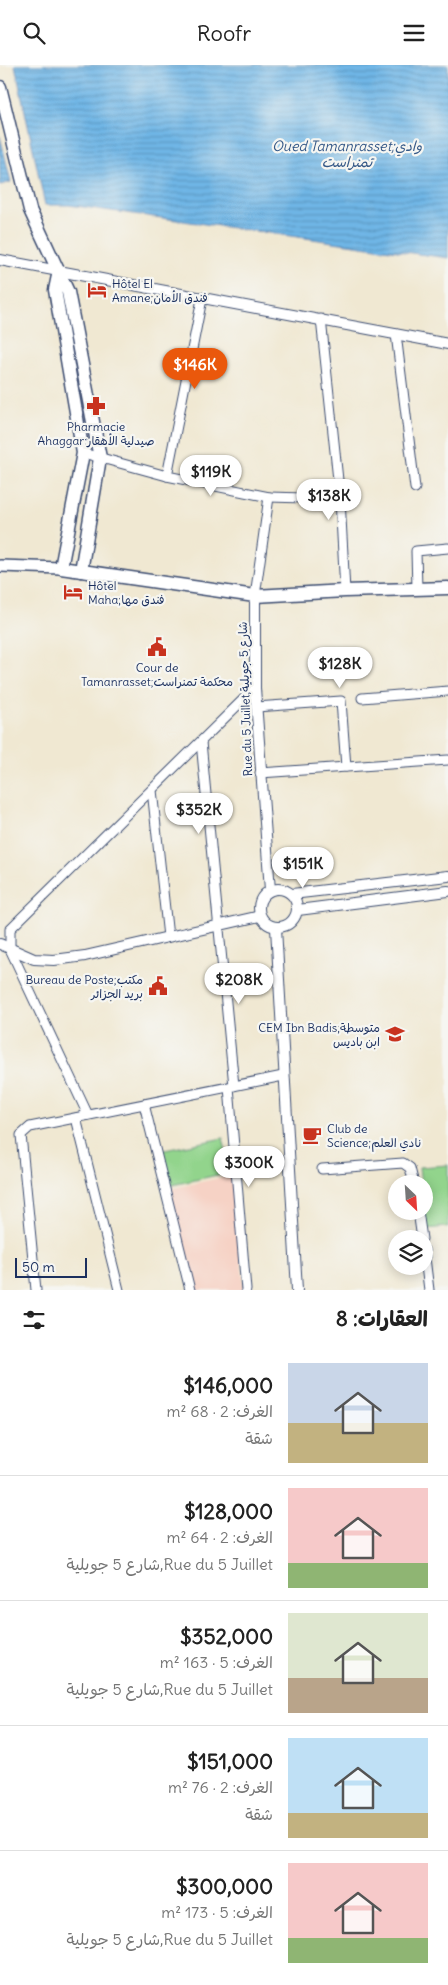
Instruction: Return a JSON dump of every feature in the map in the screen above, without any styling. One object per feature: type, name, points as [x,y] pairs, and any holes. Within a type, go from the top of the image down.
[{"type":"main road","points":[[0,87],[30,210],[68,292],[100,458],[81,571]]},
{"type":"main road","points":[[58,271],[55,290],[84,453],[61,568]]},
{"type":"main road","points":[[0,566],[61,568],[255,597],[345,591],[448,588]]},
{"type":"street","points":[[0,260],[448,344]]},
{"type":"street","points":[[167,476],[202,299]]},
{"type":"street","points":[[321,319],[340,499],[345,591]]},
{"type":"street","points":[[396,334],[415,488]]},
{"type":"street","points":[[84,453],[167,476],[269,497],[340,499]]},
{"type":"street","points":[[255,597],[269,497]]},
{"type":"street","points":[[416,589],[416,551],[448,548]]},
{"type":"street","name":"Rue du 5 Juillet,شارع 5 جويلية","points":[[255,597],[255,688],[270,890]]},
{"type":"street","points":[[88,1115],[10,949],[10,929],[255,688]]},
{"type":"street","points":[[362,698],[448,691]]},
{"type":"street","points":[[256,707],[341,701],[346,767]]},
{"type":"street","points":[[201,742],[220,925],[246,1290]]},
{"type":"street","points":[[260,773],[448,760]]},
{"type":"street","points":[[152,790],[168,937]]},
{"type":"street","points":[[292,894],[298,910],[293,921],[288,925],[276,928],[266,924],[260,916],[259,903],[270,890],[282,889],[292,894],[448,876]]},
{"type":"street","points":[[298,910],[448,891]]},
{"type":"street","points":[[0,944],[34,959],[54,960],[85,956],[260,916]]},
{"type":"street","points":[[276,928],[283,1076],[297,1290]]},
{"type":"street","points":[[36,1290],[21,1135],[30,1127],[283,1076]]},
{"type":"street","points":[[144,1104],[190,1290]]},
{"type":"street","points":[[76,1118],[119,1290]]},
{"type":"street","points":[[322,1169],[403,1163],[410,1168],[412,1175]]},
{"type":"street","points":[[427,1275],[429,1290]]},
{"type":"shaded area","points":[[233,1175],[244,1290],[194,1290],[169,1189]]},
{"type":"green space","points":[[223,1138],[231,1172],[168,1186],[160,1151]]},
{"type":"green space","points":[[448,1165],[448,1227],[425,1229],[425,1220],[433,1220],[433,1175],[420,1175],[419,1167]]},
{"type":"water","name":"Oued Tamanrasset;وادي تمنراست","points":[[15,65],[448,65],[448,258],[69,205],[45,205]]},
{"type":"water","points":[[0,136],[11,182],[0,185]]},
{"type":"place","name":"Hôtel El Amane;فندق الأمان","points":[[97,290]]},
{"type":"place","name":"Pharmacie Ahaggar;صيدلية الأهقار","points":[[96,406]]},
{"type":"place","name":"Hôtel Maha;فندق مها","points":[[73,592]]},
{"type":"place","name":"Cour de Tamanrasset;محكمة تمنراست","points":[[157,647]]},
{"type":"place","name":"Bureau de Poste;مكتب بريد الجزائر","points":[[158,986]]},
{"type":"place","name":"CEM Ibn Badis;متوسطة ابن باديس","points":[[395,1034]]},
{"type":"place","name":"Club de Science;نادي العلم","points":[[312,1135]]}]
